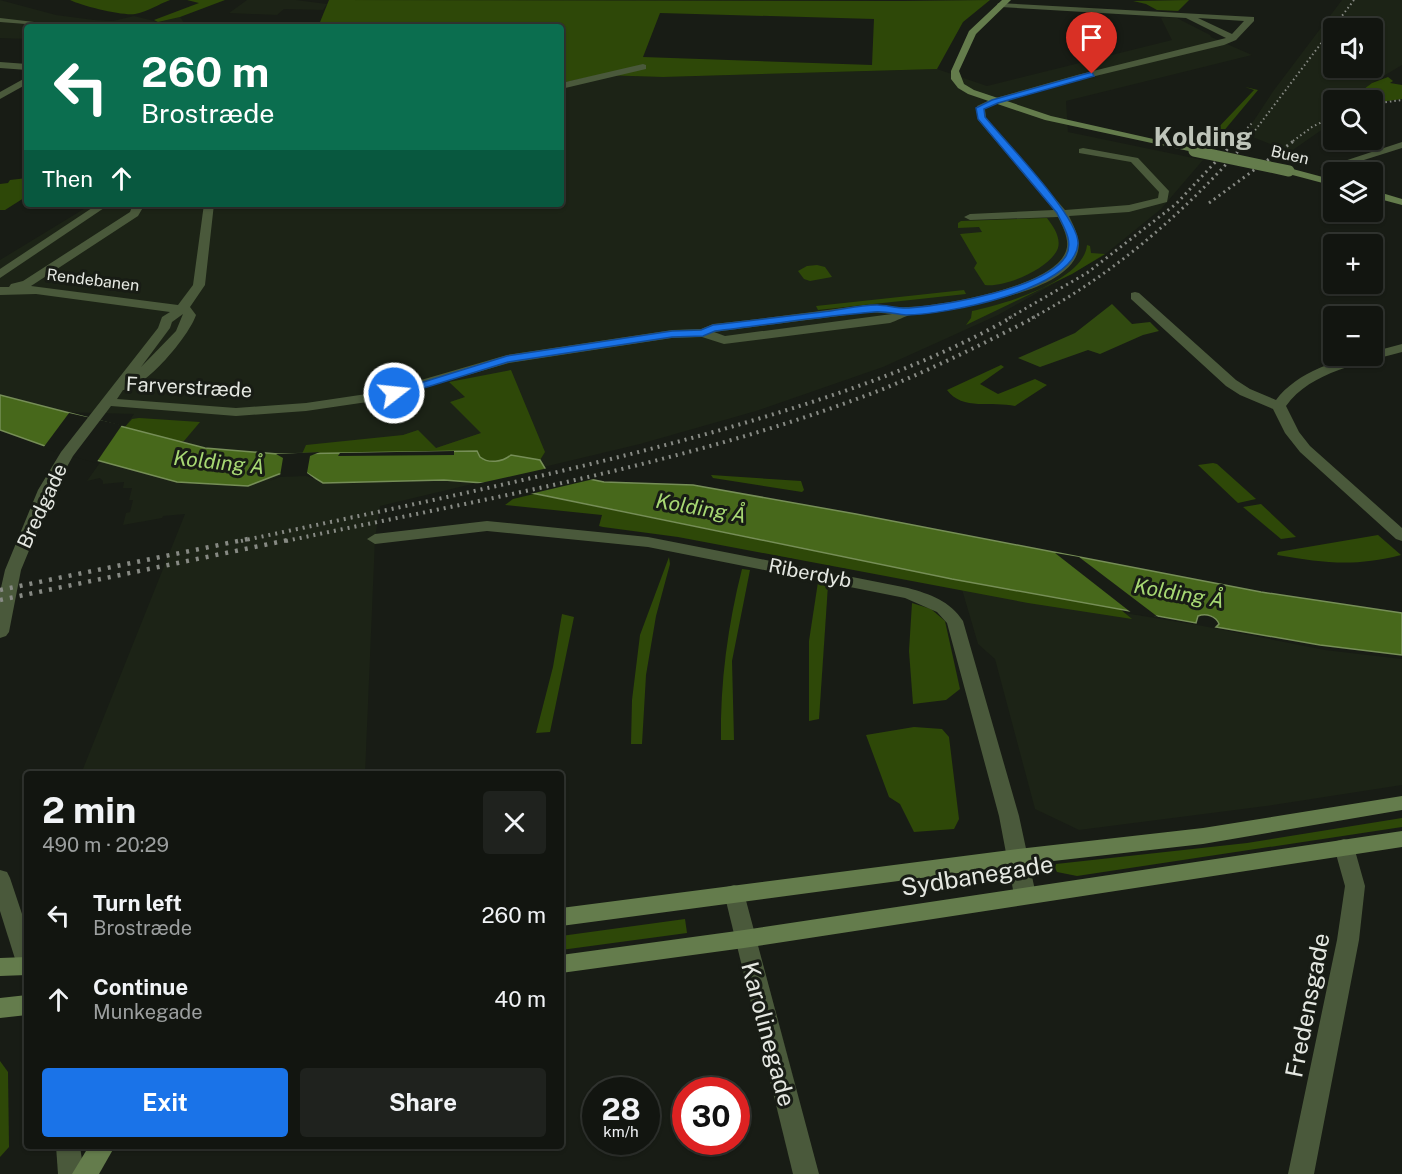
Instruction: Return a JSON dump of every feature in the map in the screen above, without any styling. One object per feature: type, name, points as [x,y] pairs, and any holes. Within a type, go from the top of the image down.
[{"type":"main road","name":"Buen","points":[[1004,2],[972,33],[955,71],[956,79],[961,86],[995,101],[1095,131],[1323,180]]},
{"type":"main road","points":[[1383,196],[1402,202]]},
{"type":"main road","name":"Sydbanegade","points":[[564,918],[734,893],[1242,831],[1402,803]]},
{"type":"main road","name":"Sydbanegade","points":[[564,964],[744,939],[1402,839]]},
{"type":"main road","points":[[0,967],[24,964]]},
{"type":"main road","points":[[0,1008],[24,1005]]},
{"type":"main road","points":[[85,1174],[101,1149]]},
{"type":"street","points":[[995,101],[1233,38],[1251,19],[1004,2]]},
{"type":"street","points":[[1179,14],[1233,38]]},
{"type":"street","points":[[1205,24],[1217,16]]},
{"type":"street","points":[[0,20],[34,24]]},
{"type":"street","points":[[0,65],[24,67]]},
{"type":"street","points":[[564,85],[643,67]]},
{"type":"street","points":[[0,96],[24,82]]},
{"type":"street","name":"Farverstræde","points":[[109,398],[236,412],[306,407],[381,396],[507,359],[672,334],[703,333],[724,340],[890,319],[907,312],[1002,294],[1044,279],[1059,269],[1071,255],[1074,242],[1061,212],[981,118],[980,108],[995,101]]},
{"type":"street","points":[[1345,162],[1402,145]]},
{"type":"street","points":[[970,217],[1146,206],[1157,204],[1166,195],[1157,182],[1134,160],[1083,151]]},
{"type":"street","points":[[0,274],[100,207]]},
{"type":"street","points":[[0,292],[27,284],[134,214],[138,207]]},
{"type":"street","name":"Bredgade","points":[[0,632],[13,570],[46,490],[66,455],[164,328],[166,320],[182,309],[199,285],[208,207]]},
{"type":"street","name":"Rendebanen","points":[[0,292],[36,290],[182,309]]},
{"type":"street","name":"Rendebanen","points":[[0,292],[159,315],[166,320]]},
{"type":"street","points":[[1135,296],[1231,383],[1245,392],[1279,406],[1292,433],[1305,448],[1402,537]]},
{"type":"street","name":"Bredgade","points":[[109,398],[152,366],[184,327],[190,315],[182,309]]},
{"type":"street","points":[[1279,406],[1284,396],[1302,382],[1324,372],[1402,348]]},
{"type":"street","name":"Riberdyb","points":[[375,539],[487,526],[625,540],[712,553],[867,583],[931,601],[956,621],[1018,857],[1024,895]]},
{"type":"street","name":"Fredensgade","points":[[1301,1174],[1348,940],[1355,886],[1344,846]]},
{"type":"street","points":[[0,878],[24,954]]},
{"type":"street","name":"Karolinegade","points":[[734,893],[806,1174]]},
{"type":"street","points":[[68,1149],[71,1174]]},
{"type":"shaded area","points":[[0,0],[56,15],[94,20],[113,21],[134,16],[158,22],[180,17],[185,24],[24,24],[24,39],[0,38]]},
{"type":"shaded area","points":[[70,0],[170,0],[144,12],[121,14]]},
{"type":"shaded area","points":[[187,0],[225,0],[180,17],[158,22],[154,20],[199,3]]},
{"type":"shaded area","points":[[247,0],[296,0],[327,4],[323,10],[284,9],[277,15],[229,13]]},
{"type":"shaded area","points":[[329,0],[990,0],[963,22],[937,69],[663,77],[599,75],[564,82],[564,24],[319,24]],"holes":[[[660,13],[874,19],[872,65],[643,57]]]},
{"type":"shaded area","points":[[1189,0],[1178,11],[1157,10],[1133,1]]},
{"type":"shaded area","points":[[1342,0],[1402,0],[1402,65],[1383,76],[1383,18],[1328,18]]},
{"type":"shaded area","points":[[1161,18],[1177,18],[1211,37],[1252,55],[1066,101],[1068,132],[1203,160],[1161,209],[1103,256],[998,315],[883,367],[756,411],[640,444],[380,506],[375,539],[365,771],[82,771],[185,514],[163,516],[123,525],[133,500],[129,500],[132,488],[123,488],[124,482],[103,484],[100,478],[87,481],[134,414],[59,412],[0,395],[0,260],[87,207],[564,207],[564,82],[599,75],[663,77],[937,69],[987,86],[1172,40]]},
{"type":"shaded area","points":[[1323,25],[1323,78],[1380,78],[1363,90],[1323,90],[1323,129],[1290,152],[1245,134],[1274,90]]},
{"type":"shaded area","points":[[1388,77],[1393,81],[1390,83],[1402,85],[1402,99],[1383,102],[1383,90],[1363,90],[1372,83]]},
{"type":"shaded area","points":[[1245,87],[1258,90],[1217,139],[1212,138],[1215,134],[1207,132],[1216,130],[1254,90]]},
{"type":"shaded area","points":[[24,178],[24,198],[5,210],[0,210],[0,184],[8,183],[10,180]]},
{"type":"shaded area","points":[[1047,218],[1058,240],[1058,248],[1054,255],[1037,269],[1015,280],[985,285],[974,268],[977,263],[960,234],[982,232],[979,227],[958,228],[958,223],[961,221]]},
{"type":"shaded area","points":[[1087,245],[1090,246],[1091,253],[1105,254],[1072,274],[966,325],[971,318],[972,311],[1019,298],[1056,281],[1082,258]]},
{"type":"shaded area","points":[[807,266],[825,267],[832,277],[810,281],[804,279],[798,271]]},
{"type":"shaded area","points":[[964,290],[966,294],[818,310],[816,306]]},
{"type":"shaded area","points":[[1112,304],[1132,324],[1150,322],[1159,331],[1143,335],[1100,354],[1088,350],[1040,367],[1018,358],[1075,333]]},
{"type":"shaded area","points":[[1001,365],[1004,367],[980,384],[998,394],[1035,379],[1047,385],[1015,406],[969,403],[953,397],[947,390]]},
{"type":"shaded area","points":[[511,370],[545,452],[540,460],[511,455],[500,461],[491,461],[480,457],[477,451],[302,454],[306,445],[403,435],[418,430],[436,448],[481,433],[450,402],[465,397],[449,382]]},
{"type":"shaded area","points":[[132,419],[200,422],[184,441],[180,442],[124,428]]},
{"type":"shaded area","points":[[1217,464],[1256,499],[1238,503],[1198,465]]},
{"type":"shaded area","points":[[711,475],[801,481],[804,490],[802,492],[713,478]]},
{"type":"shaded area","points":[[534,494],[952,579],[1120,609],[1132,619],[1028,603],[678,537],[603,527],[599,526],[602,515],[505,505],[513,499]]},
{"type":"shaded area","points":[[1261,504],[1296,537],[1281,539],[1243,507]]},
{"type":"shaded area","points":[[1378,535],[1401,555],[1368,561],[1339,562],[1277,555],[1278,552]]},
{"type":"shaded area","points":[[669,557],[670,564],[656,616],[646,675],[642,744],[631,744],[632,700],[640,635]]},
{"type":"shaded area","points":[[742,569],[750,570],[732,661],[734,740],[721,740],[726,654]]},
{"type":"shaded area","points":[[818,582],[828,585],[819,719],[809,721],[809,641]]},
{"type":"shaded area","points":[[961,586],[1203,626],[1325,650],[1402,659],[1402,785],[1273,805],[1079,830],[1035,809],[995,659],[978,644]]},
{"type":"shaded area","points":[[912,603],[931,609],[945,621],[960,689],[946,700],[913,704],[909,651]]},
{"type":"shaded area","points":[[562,614],[574,617],[550,732],[536,733],[553,667]]},
{"type":"shaded area","points":[[914,727],[942,729],[949,737],[959,819],[954,829],[914,832],[900,804],[889,797],[866,735]]},
{"type":"shaded area","points":[[1402,818],[1402,827],[1077,876],[1057,872],[1055,868],[1056,864],[1247,843]]},
{"type":"shaded area","points":[[685,919],[687,933],[564,950],[564,936]]},
{"type":"shaded area","points":[[0,1061],[8,1072],[9,1147],[0,1157]]},
{"type":"water","name":"Kolding Å","points":[[0,395],[205,448],[278,454],[477,451],[480,457],[491,461],[500,461],[511,455],[540,460],[546,470],[604,482],[693,485],[1261,592],[1402,613],[1402,655],[1320,645],[1216,627],[1219,624],[1218,621],[1207,615],[1198,616],[1196,623],[952,579],[483,483],[444,480],[323,483],[307,473],[279,474],[248,486],[177,482],[45,446],[0,430]]},
{"type":"pier","points":[[69,413],[122,425],[96,463],[43,448]]},
{"type":"pier","points":[[454,451],[454,455],[338,456],[340,453]]},
{"type":"pier","points":[[320,452],[310,456],[307,473],[315,479],[306,476],[280,477],[269,481],[280,476],[283,458],[276,454]]},
{"type":"pier","points":[[548,468],[598,478],[526,495],[476,484]]},
{"type":"pier","points":[[1055,553],[1079,557],[1158,617],[1133,614]]},
{"type":"railway","points":[[1247,141],[1354,0]]},
{"type":"railway","points":[[1383,103],[1402,100]]},
{"type":"railway","points":[[1235,141],[1253,122]]},
{"type":"railway","points":[[1293,141],[1323,122]]},
{"type":"railway","points":[[1009,318],[1087,273],[1176,204],[1236,140]]},
{"type":"railway","points":[[1032,318],[1092,281],[1148,239],[1175,216],[1248,140]]},
{"type":"railway","points":[[1209,203],[1295,140]]},
{"type":"railway","points":[[241,541],[539,476],[717,431],[868,383],[942,353],[1012,317]]},
{"type":"railway","points":[[286,541],[591,476],[741,437],[815,414],[888,387],[962,354],[1035,317]]},
{"type":"railway","points":[[0,590],[248,539]]},
{"type":"railway","points":[[0,600],[293,539]]},
{"type":"district","name":"Kolding","points":[[1203,136]]},
{"type":"route","points":[[394,393],[507,359],[672,334],[703,333],[713,328],[877,308],[907,312],[979,300],[1044,279],[1059,269],[1071,255],[1074,242],[1070,229],[1061,212],[981,118],[980,108],[985,104],[1092,74]]}]
